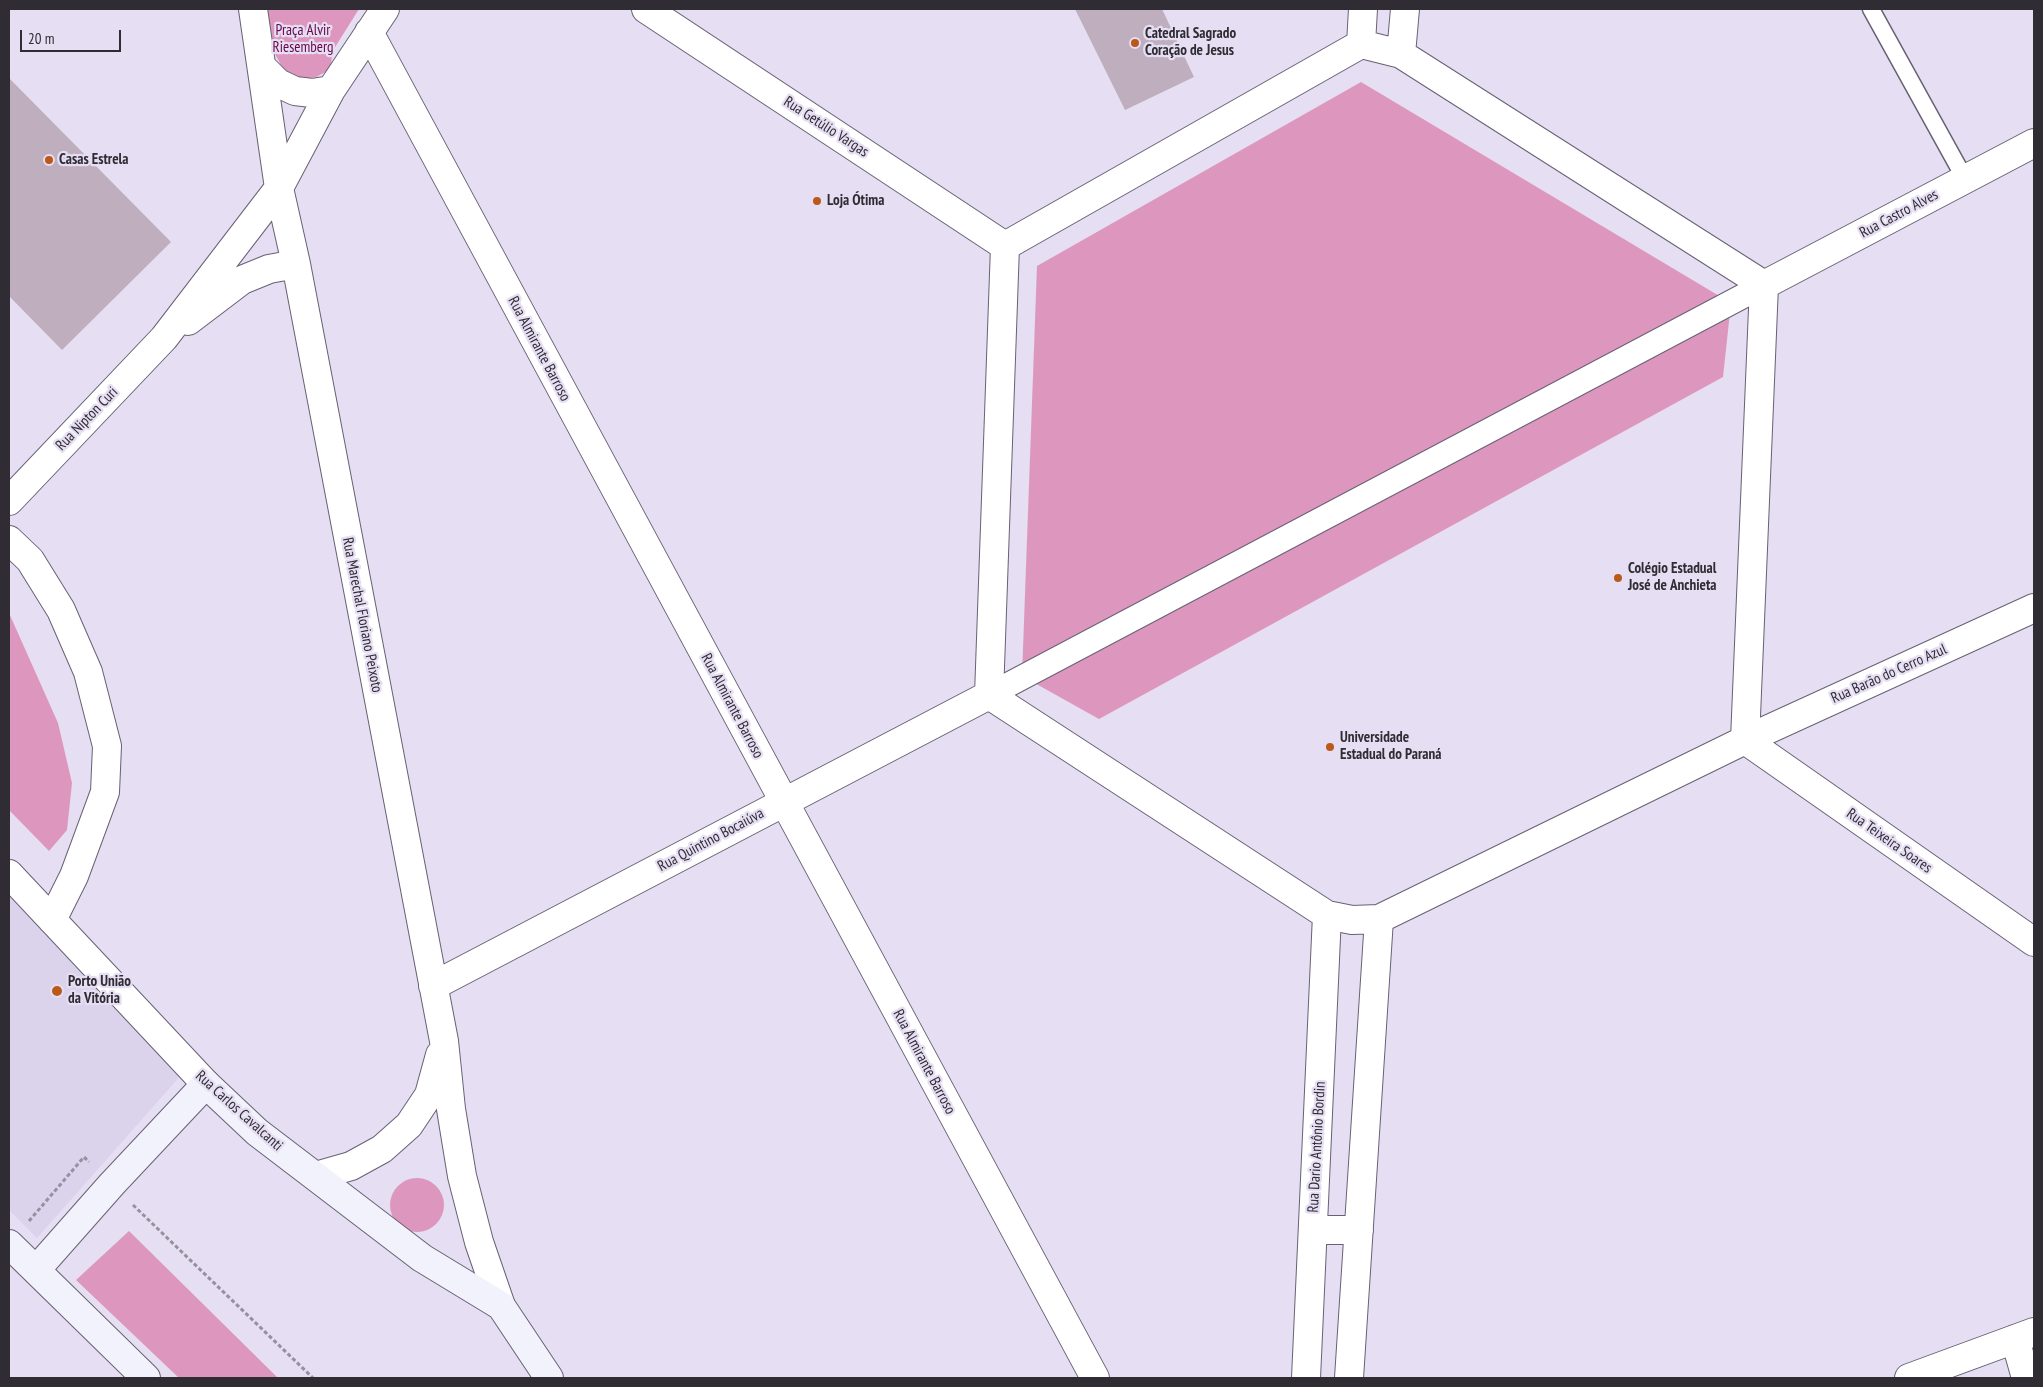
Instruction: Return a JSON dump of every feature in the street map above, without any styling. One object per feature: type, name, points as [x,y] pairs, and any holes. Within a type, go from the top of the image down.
[{"type":"main road","name":"Rua Carlos Cavalcanti","points":[[206,1084],[257,1132],[422,1258],[501,1306]]},
{"type":"main road","points":[[36,1270],[112,1184],[206,1084]]},
{"type":"main road","points":[[16,1235],[36,1270],[146,1378]]},
{"type":"main road","name":"Rua Marechal Floriano Peixoto","points":[[501,1306],[549,1378]]},
{"type":"street","points":[[253,9],[279,188]]},
{"type":"street","points":[[279,188],[331,90],[385,9]]},
{"type":"street","name":"Rua Getúlio Vargas","points":[[646,9],[1005,246]]},
{"type":"street","points":[[1361,44],[1363,9]]},
{"type":"street","points":[[1401,54],[1404,9]]},
{"type":"street","name":"Rua Almirante Barroso","points":[[369,32],[1095,1378]]},
{"type":"street","points":[[988,695],[1005,246],[1361,44],[1401,54],[1764,285]]},
{"type":"street","points":[[262,67],[278,83],[295,91],[312,93],[331,90]]},
{"type":"street","name":"Rua Castro Alves","points":[[1764,285],[2034,143]]},
{"type":"street","name":"Rua Marechal Floriano Peixoto","points":[[279,188],[296,264],[444,1041],[451,1109],[462,1176],[479,1242],[501,1306]]},
{"type":"street","name":"Rua Nipton Curi","points":[[9,501],[164,338],[279,188]]},
{"type":"street","name":"Rua Nipton Curi","points":[[164,338],[242,280],[269,269],[296,264]]},
{"type":"street","points":[[988,695],[1764,285]]},
{"type":"street","points":[[1745,740],[1764,285]]},
{"type":"street","points":[[9,540],[30,560],[61,610],[88,672],[107,746],[105,792],[74,876],[52,920]]},
{"type":"street","name":"Rua Barão do Cerro Azul","points":[[1379,919],[1745,740],[2034,608]]},
{"type":"street","points":[[988,695],[1327,915],[1352,920],[1379,919],[1349,1378]]},
{"type":"street","name":"Rua Quintino Bocaiúva","points":[[433,986],[988,695]]},
{"type":"street","name":"Rua Teixeira Soares","points":[[1745,740],[2034,942]]},
{"type":"street","name":"Rua Carlos Cavalcanti","points":[[9,874],[206,1084]]},
{"type":"street","name":"Rua Dario Antônio Bordin","points":[[1306,1378],[1327,915]]},
{"type":"street","name":"Rua Marechal Floriano Peixoto","points":[[316,1176],[351,1166],[382,1149],[409,1125],[429,1095],[444,1041]]},
{"type":"street","points":[[1313,1230],[1359,1230]]},
{"type":"street","points":[[1909,1378],[2024,1336],[2026,1378]]},
{"type":"lane","points":[[1871,9],[1965,180]]},
{"type":"path","points":[[16,1235],[84,1157],[312,1378]]},
{"type":"shaded area","name":"Porto União da Vitória","points":[[9,889],[182,1074],[37,1238],[9,1210]]},
{"type":"green space","name":"Praça Alvir Riesemberg","points":[[267,9],[359,9],[332,52],[331,69],[316,77],[303,79],[286,74],[275,54]]},
{"type":"green space","points":[[1361,82],[1731,303],[1723,377],[1099,719],[1022,676],[1037,266]]},
{"type":"green space","points":[[9,613],[58,723],[72,783],[67,830],[49,851],[9,810]]},
{"type":"green space","points":[[412,1178],[422,1178],[432,1182],[440,1190],[444,1205],[440,1220],[432,1228],[422,1232],[412,1232],[402,1228],[394,1220],[390,1210],[390,1200],[394,1190],[402,1182]]},
{"type":"green space","points":[[129,1231],[278,1378],[179,1378],[76,1280]]},
{"type":"building","name":"Catedral Sagrado Coração de Jesus","points":[[1075,9],[1162,9],[1194,77],[1125,110]]},
{"type":"building","name":"Casas Estrela","points":[[9,78],[171,242],[62,350],[9,296]]},
{"type":"place","name":"Catedral Sagrado Coração de Jesus","points":[[1135,43]]},
{"type":"place","name":"Casas Estrela","points":[[49,160]]},
{"type":"place","name":"Loja Ótima","points":[[817,201]]},
{"type":"place","name":"Colégio Estadual José de Anchieta","points":[[1618,578]]},
{"type":"place","name":"Universidade Estadual do Paraná","points":[[1330,747]]},
{"type":"place","name":"Porto União da Vitória","points":[[57,991]]}]
